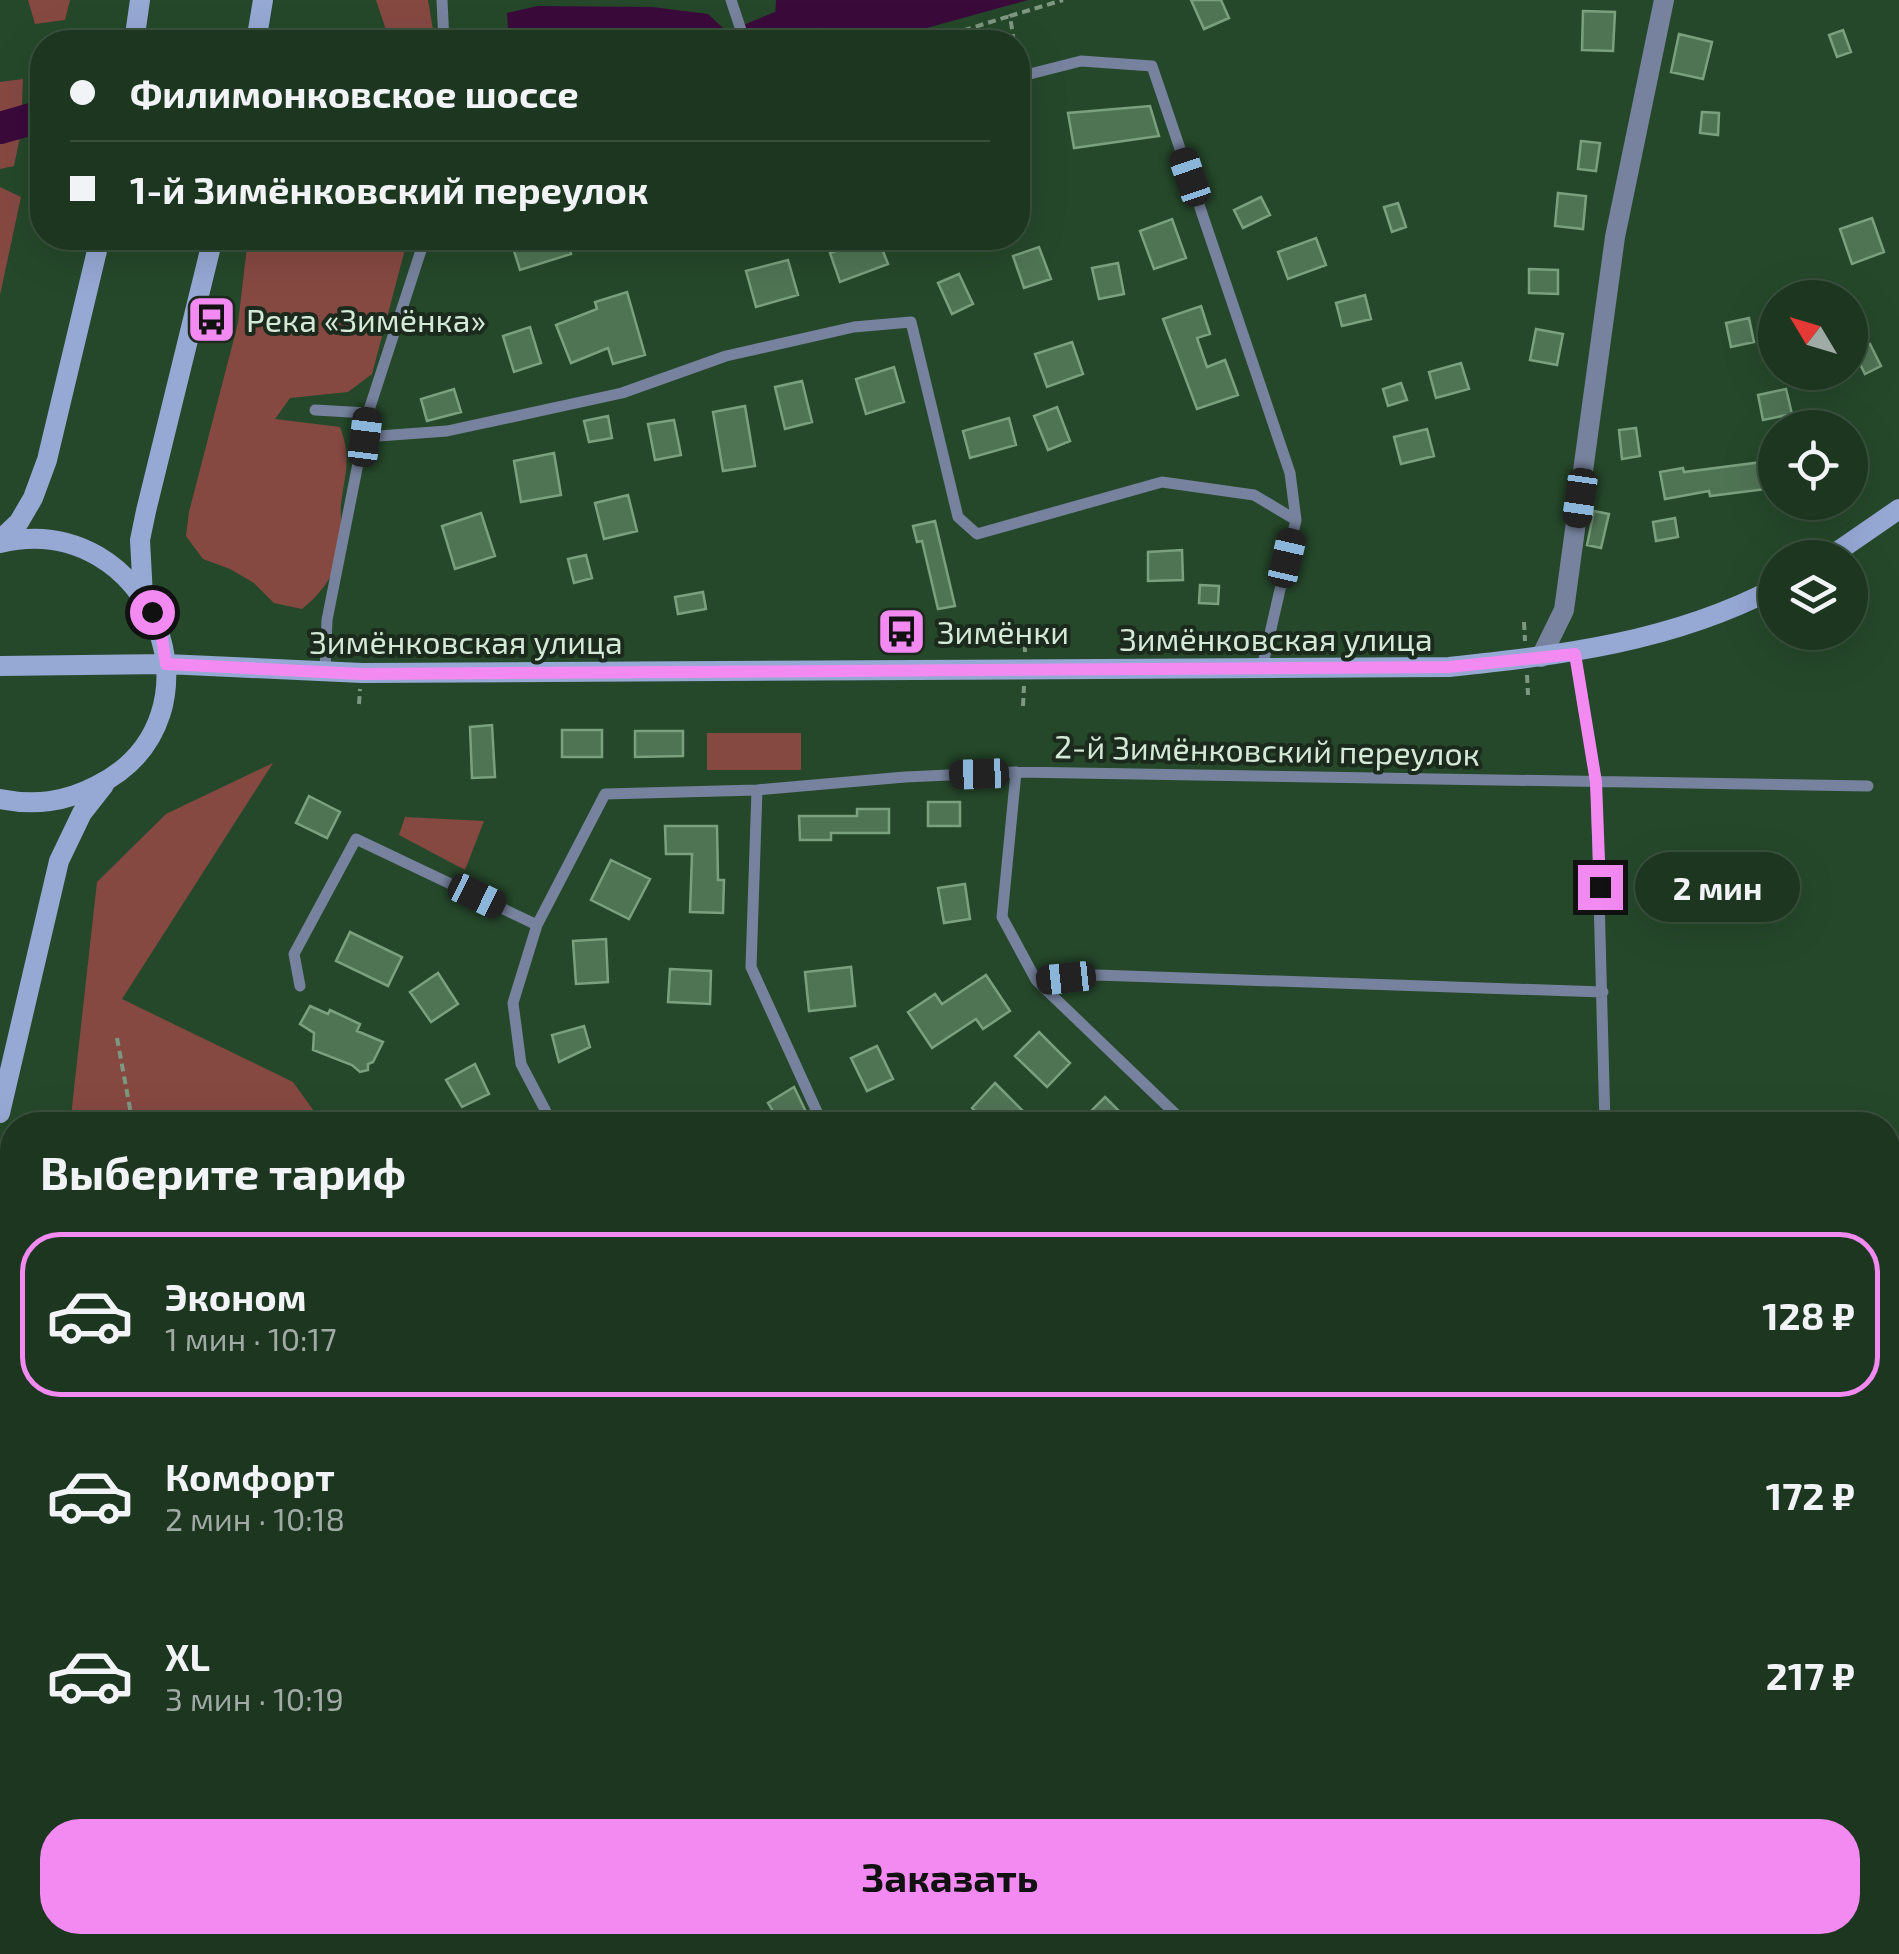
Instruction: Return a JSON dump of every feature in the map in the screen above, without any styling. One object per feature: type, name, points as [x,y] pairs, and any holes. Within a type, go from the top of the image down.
[{"type":"main road","points":[[136,30],[140,0]]},
{"type":"main road","points":[[258,30],[263,0]]},
{"type":"main road","points":[[0,541],[19,522],[33,498],[47,460],[97,250]]},
{"type":"main road","points":[[144,596],[140,540],[210,250]]},
{"type":"main road","points":[[1854,540],[1899,509]]},
{"type":"main road","points":[[0,541],[50,539],[87,549],[119,569],[144,596],[160,628],[166,664],[166,684],[156,721],[136,754],[82,812],[59,861],[0,1112]]},
{"type":"main road","name":"Зимёнковская улица","points":[[0,666],[166,664],[325,672],[1449,667],[1575,654],[1696,624],[1758,596]]},
{"type":"main road","points":[[0,799],[54,802],[108,780]]},
{"type":"street","points":[[1541,657],[1564,610],[1615,237],[1664,0]]},
{"type":"lane","points":[[442,0],[443,30]]},
{"type":"lane","points":[[731,0],[742,30]]},
{"type":"lane","points":[[1030,74],[1081,61],[1152,66],[1290,473],[1296,520],[1262,668]]},
{"type":"lane","points":[[325,672],[327,620],[368,413],[421,250]]},
{"type":"lane","points":[[365,437],[466,427],[622,393],[726,356],[854,327],[911,322],[958,518],[977,534],[1162,482],[1254,495],[1296,520]]},
{"type":"lane","points":[[315,410],[368,413]]},
{"type":"lane","points":[[1575,654],[1596,782],[1605,1112]]},
{"type":"lane","points":[[1016,772],[1002,917],[1036,980],[1174,1112]]},
{"type":"lane","name":"2-й Зимёнковский переулок","points":[[546,1112],[521,1064],[513,1002],[537,925],[606,794],[757,790],[1016,772],[1868,786]]},
{"type":"lane","points":[[757,790],[751,967],[817,1112]]},
{"type":"lane","points":[[300,986],[294,954],[356,839],[537,925]]},
{"type":"lane","points":[[1036,980],[1097,974],[1603,992]]},
{"type":"path","points":[[965,30],[1063,0]]},
{"type":"path","points":[[1010,16],[1012,30]]},
{"type":"path","points":[[117,1038],[131,1112]]},
{"type":"shaded area","points":[[28,0],[70,0],[65,20],[35,24]]},
{"type":"shaded area","points":[[376,0],[428,0],[433,30],[386,30]]},
{"type":"shaded area","points":[[776,0],[1028,0],[919,30],[775,30]]},
{"type":"shaded area","points":[[538,6],[652,7],[708,14],[725,30],[508,30],[507,13]]},
{"type":"shaded area","points":[[23,79],[21,132],[14,166],[0,169],[0,82]]},
{"type":"shaded area","points":[[0,187],[21,197],[0,295]]},
{"type":"shaded area","points":[[247,250],[405,250],[372,374],[348,392],[290,398],[275,419],[340,427],[346,448],[338,558],[324,586],[302,609],[274,603],[254,583],[203,559],[186,536],[238,323]]},
{"type":"shaded area","points":[[707,733],[801,733],[801,770],[707,770]]},
{"type":"shaded area","points":[[273,763],[122,999],[293,1082],[315,1112],[71,1112],[97,882],[166,814]]},
{"type":"shaded area","points":[[405,817],[484,821],[465,870],[399,835]]},
{"type":"building","points":[[1191,0],[1221,0],[1229,18],[1204,29]]},
{"type":"building","points":[[1583,11],[1615,12],[1613,51],[1582,50]]},
{"type":"building","points":[[1843,30],[1851,52],[1837,57],[1829,35]]},
{"type":"building","points":[[1679,34],[1712,42],[1703,79],[1671,72]]},
{"type":"building","points":[[1150,106],[1159,136],[1074,148],[1068,113]]},
{"type":"building","points":[[1702,112],[1719,113],[1718,135],[1700,133]]},
{"type":"building","points":[[1581,141],[1600,143],[1596,171],[1578,169]]},
{"type":"building","points":[[1558,193],[1586,196],[1583,229],[1555,226]]},
{"type":"building","points":[[1261,197],[1270,215],[1243,228],[1234,210]]},
{"type":"building","points":[[1398,203],[1406,227],[1392,232],[1384,207]]},
{"type":"building","points":[[1872,218],[1884,252],[1852,264],[1840,229]]},
{"type":"building","points":[[1172,219],[1186,258],[1154,269],[1140,231]]},
{"type":"building","points":[[1316,238],[1326,265],[1288,279],[1278,252]]},
{"type":"building","points":[[1039,247],[1051,279],[1024,288],[1013,256]]},
{"type":"building","points":[[514,250],[570,250],[571,254],[520,270]]},
{"type":"building","points":[[883,250],[888,264],[840,282],[830,253]]},
{"type":"building","points":[[788,260],[798,295],[756,307],[746,271]]},
{"type":"building","points":[[1118,263],[1124,294],[1099,299],[1092,268]]},
{"type":"building","points":[[1529,269],[1558,270],[1558,294],[1529,293]]},
{"type":"building","points":[[959,274],[973,304],[952,314],[938,283]]},
{"type":"building","points":[[627,292],[645,355],[613,364],[608,348],[571,363],[556,325],[597,309],[595,302]]},
{"type":"building","points":[[1365,295],[1371,319],[1342,326],[1336,303]]},
{"type":"building","points":[[1201,306],[1210,334],[1197,338],[1207,367],[1225,360],[1238,395],[1197,409],[1163,319]]},
{"type":"building","points":[[1749,318],[1754,342],[1731,347],[1726,323]]},
{"type":"building","points":[[530,327],[541,363],[514,372],[503,336]]},
{"type":"building","points":[[1536,329],[1563,334],[1557,365],[1530,360]]},
{"type":"building","points":[[1072,342],[1083,374],[1047,387],[1035,354]]},
{"type":"building","points":[[1868,345],[1881,366],[1868,372]]},
{"type":"building","points":[[1461,363],[1469,389],[1436,398],[1429,372]]},
{"type":"building","points":[[894,367],[904,402],[866,414],[856,379]]},
{"type":"building","points":[[802,381],[812,422],[785,429],[775,387]]},
{"type":"building","points":[[1401,383],[1407,400],[1388,406],[1383,389]]},
{"type":"building","points":[[454,389],[461,412],[427,421],[421,399]]},
{"type":"building","points":[[1786,390],[1791,410],[1761,410],[1758,395]]},
{"type":"building","points":[[745,406],[755,466],[723,471],[713,412]]},
{"type":"building","points":[[1057,407],[1070,441],[1048,450],[1034,416]]},
{"type":"building","points":[[608,416],[612,438],[589,442],[584,421]]},
{"type":"building","points":[[1009,418],[1016,445],[970,458],[963,431]]},
{"type":"building","points":[[674,420],[681,455],[655,460],[648,424]]},
{"type":"building","points":[[1636,428],[1640,456],[1622,459],[1619,430]]},
{"type":"building","points":[[1427,429],[1434,456],[1401,464],[1394,437]]},
{"type":"building","points":[[554,453],[561,495],[521,502],[514,461]]},
{"type":"building","points":[[1758,463],[1758,490],[1710,496],[1709,491],[1665,499],[1660,472],[1683,468],[1684,472]]},
{"type":"building","points":[[628,495],[637,531],[604,539],[595,503]]},
{"type":"building","points":[[1594,511],[1609,514],[1601,548],[1587,545]]},
{"type":"building","points":[[481,513],[495,556],[455,569],[442,526]]},
{"type":"building","points":[[1675,518],[1678,537],[1656,541],[1653,522]]},
{"type":"building","points":[[935,521],[955,606],[938,609],[922,541],[917,542],[913,526]]},
{"type":"building","points":[[1182,550],[1183,580],[1148,581],[1148,552]]},
{"type":"building","points":[[586,555],[592,578],[574,583],[568,559]]},
{"type":"building","points":[[1200,585],[1219,586],[1218,604],[1199,603]]},
{"type":"building","points":[[703,592],[706,609],[678,614],[675,597]]},
{"type":"building","points":[[492,725],[495,777],[472,778],[470,727]]},
{"type":"building","points":[[562,730],[602,730],[602,757],[562,757]]},
{"type":"building","points":[[635,731],[683,731],[683,756],[635,757]]},
{"type":"building","points":[[309,796],[340,812],[327,838],[296,823]]},
{"type":"building","points":[[928,802],[960,802],[960,826],[928,826]]},
{"type":"building","points":[[857,809],[889,809],[889,833],[831,833],[831,840],[800,840],[799,816],[857,816]]},
{"type":"building","points":[[665,826],[717,826],[718,880],[724,880],[723,913],[690,912],[692,854],[666,854]]},
{"type":"building","points":[[611,860],[650,879],[629,919],[591,900]]},
{"type":"building","points":[[965,884],[970,919],[944,923],[938,888]]},
{"type":"building","points":[[350,932],[402,957],[388,986],[336,961]]},
{"type":"building","points":[[606,939],[608,982],[576,984],[573,941]]},
{"type":"building","points":[[851,967],[855,1006],[809,1011],[805,972]]},
{"type":"building","points":[[670,969],[711,971],[710,1004],[668,1002]]},
{"type":"building","points":[[438,973],[458,1004],[431,1022],[410,992]]},
{"type":"building","points":[[986,975],[1010,1011],[983,1029],[976,1019],[932,1048],[908,1012],[935,994],[942,1004]]},
{"type":"building","points":[[310,1006],[328,1014],[330,1010],[360,1024],[357,1031],[383,1042],[368,1070],[360,1072],[313,1050],[314,1033],[300,1024]]},
{"type":"building","points":[[584,1026],[590,1047],[559,1062],[552,1035]]},
{"type":"building","points":[[1039,1032],[1070,1063],[1047,1087],[1015,1056]]},
{"type":"building","points":[[877,1046],[893,1079],[867,1091],[851,1058]]},
{"type":"building","points":[[475,1064],[489,1094],[462,1107],[446,1080]]},
{"type":"building","points":[[995,1083],[1022,1110],[976,1112],[972,1108]]},
{"type":"building","points":[[794,1087],[806,1112],[773,1112],[768,1103]]},
{"type":"building","points":[[1105,1097],[1120,1112],[1090,1112]]},
{"type":"waterway","points":[[773,30],[846,0]]},
{"type":"waterway","points":[[0,128],[30,119]]},
{"type":"place","name":"Река «Зимёнка»","points":[[211,319]]},
{"type":"place","name":"Зимёнки","points":[[902,631]]},
{"type":"route","points":[[152,612],[160,628],[166,664],[362,674],[1449,667],[1575,654],[1596,782],[1600,887]]}]
